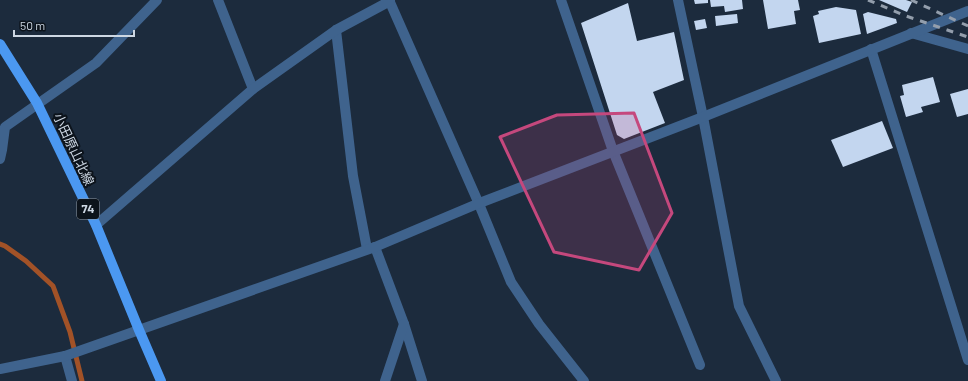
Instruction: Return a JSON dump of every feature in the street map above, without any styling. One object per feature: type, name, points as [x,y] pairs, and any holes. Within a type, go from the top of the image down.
[{"type":"main road","name":"小田原山北線","points":[[0,44],[37,103],[96,226],[161,381]]},
{"type":"street","points":[[0,158],[2,133],[5,127],[96,62],[157,0]]},
{"type":"street","points":[[218,0],[253,89]]},
{"type":"street","points":[[96,226],[253,89],[336,30],[391,0],[511,282],[539,324],[584,381]]},
{"type":"street","points":[[562,0],[613,151],[700,365]]},
{"type":"street","points":[[678,0],[703,117],[739,306],[776,381]]},
{"type":"street","points":[[0,369],[66,356],[371,248],[968,11]]},
{"type":"street","points":[[336,30],[353,176],[371,248],[404,324],[422,381]]},
{"type":"street","points":[[911,33],[968,49]]},
{"type":"street","points":[[871,49],[968,360]]},
{"type":"street","points":[[385,381],[404,324]]},
{"type":"street","points":[[66,356],[72,381]]},
{"type":"highlighted area","points":[[634,113],[672,213],[639,270],[554,252],[500,137],[557,115]]},
{"type":"building","points":[[694,0],[708,0],[708,3],[695,4]]},
{"type":"building","points":[[710,0],[742,0],[743,9],[725,12],[724,6],[711,7]]},
{"type":"building","points":[[763,0],[798,0],[800,10],[794,11],[796,24],[768,29]]},
{"type":"building","points":[[879,0],[906,0],[912,2],[907,12]]},
{"type":"building","points":[[628,3],[637,41],[674,32],[684,80],[653,92],[665,123],[624,139],[617,135],[581,23]]},
{"type":"building","points":[[836,7],[856,10],[861,34],[819,43],[813,16],[819,14],[818,11]]},
{"type":"building","points":[[868,12],[896,19],[897,23],[867,34],[863,14]]},
{"type":"building","points":[[737,14],[738,23],[716,26],[715,16]]},
{"type":"building","points":[[705,19],[707,28],[696,30],[694,21]]},
{"type":"building","points":[[933,77],[940,102],[921,107],[923,112],[906,117],[900,96],[904,95],[902,85]]},
{"type":"building","points":[[968,89],[968,114],[957,117],[950,94]]},
{"type":"building","points":[[882,121],[893,148],[843,167],[831,140]]},
{"type":"waterway","points":[[0,244],[26,261],[53,286],[70,332],[82,381]]},
{"type":"railway","points":[[868,0],[906,16],[968,37]]},
{"type":"railway","points":[[911,0],[968,26]]}]
